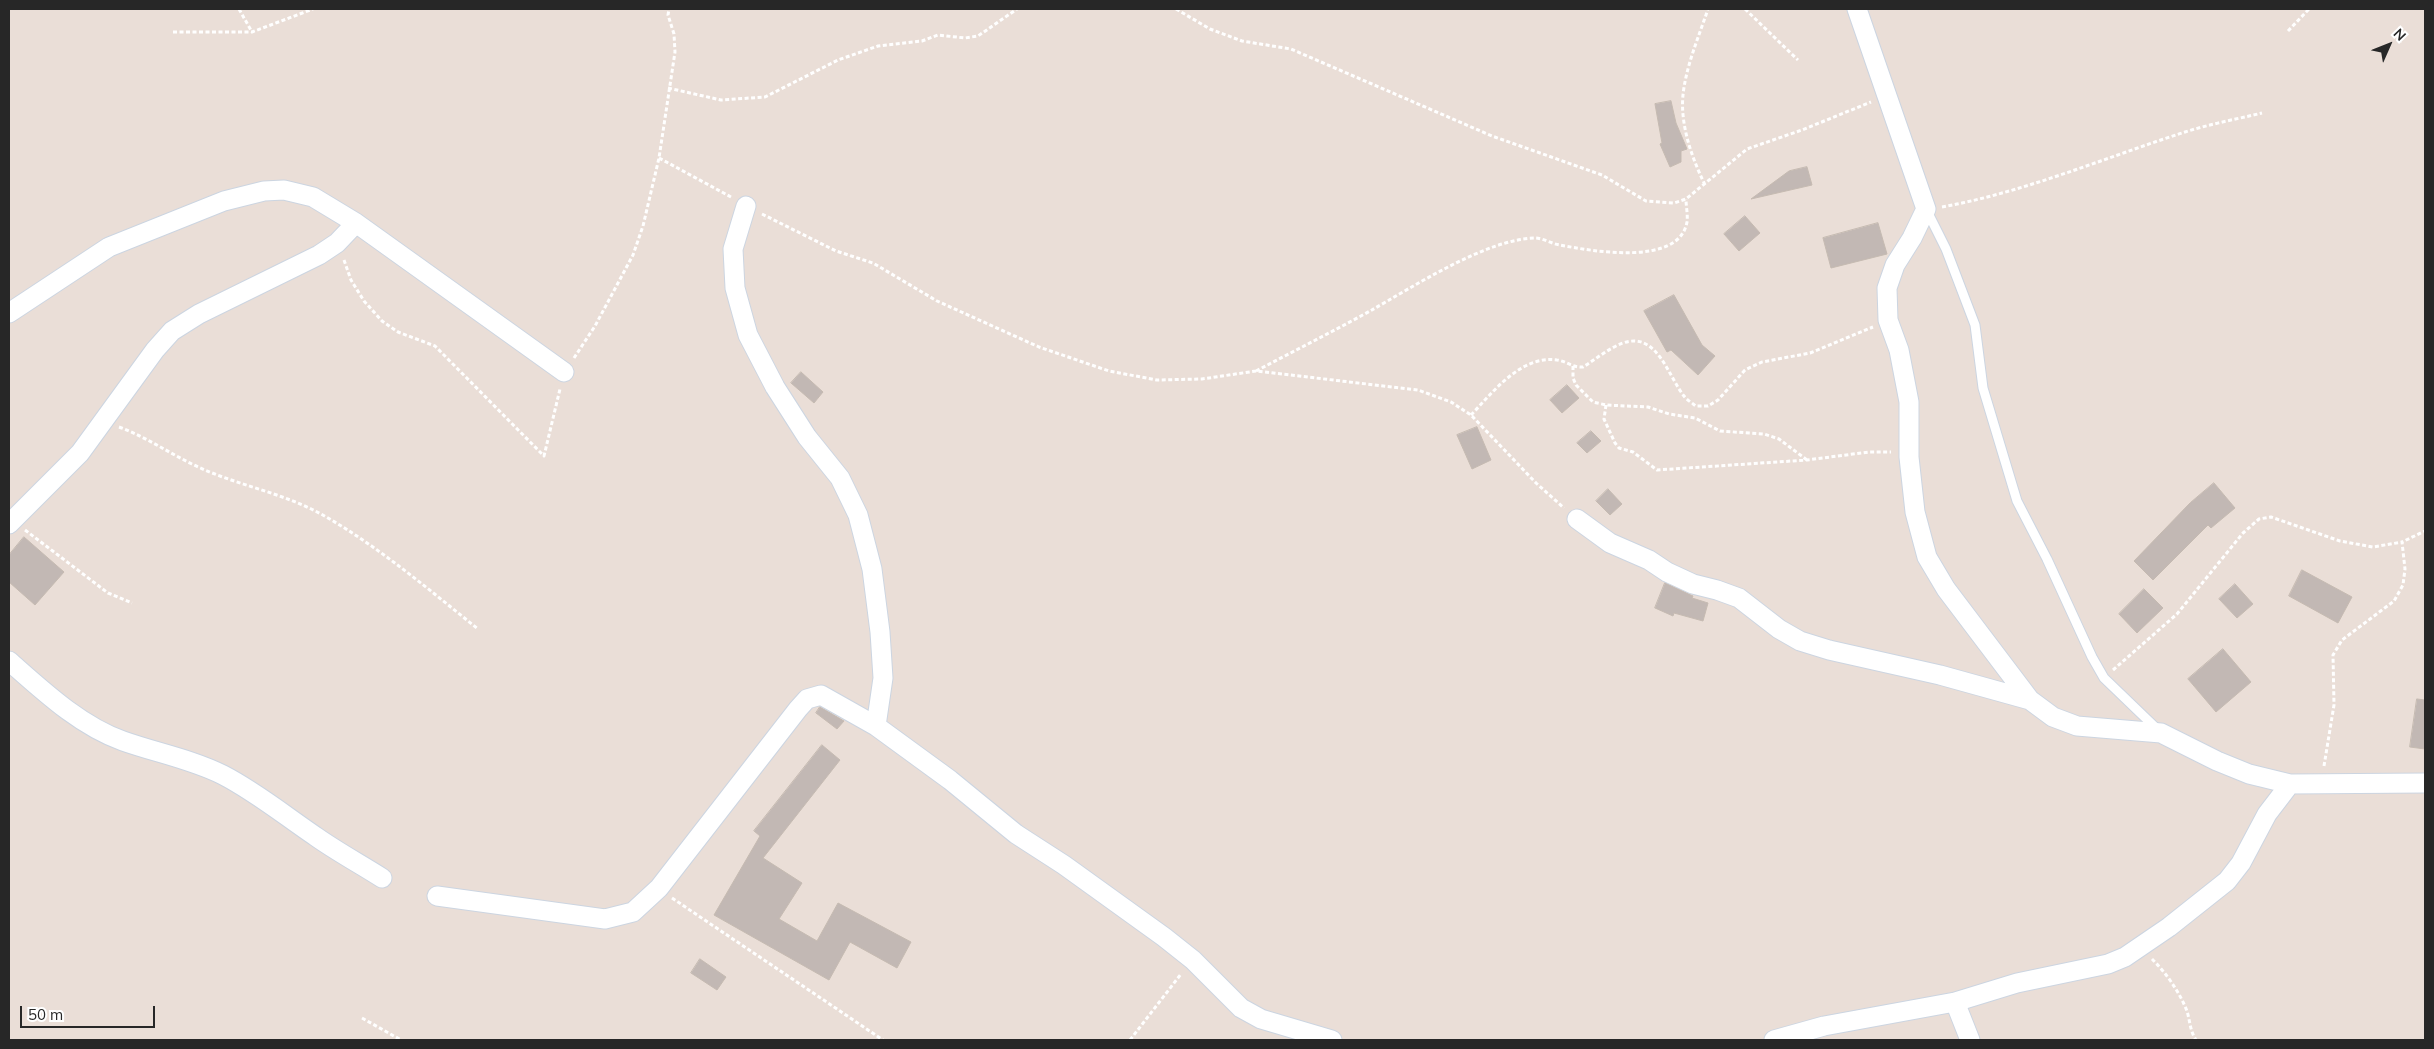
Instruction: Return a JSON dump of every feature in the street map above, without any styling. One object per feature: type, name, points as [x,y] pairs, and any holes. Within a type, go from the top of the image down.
[{"type":"street","points":[[1857,9],[1926,209],[1912,238],[1895,265],[1887,288],[1888,320],[1899,350],[1908,402],[1909,457],[1915,512],[1927,557],[1967,618],[2030,700],[2053,717],[2076,726],[2161,733],[2216,761],[2249,774],[2290,784],[2425,783]]},
{"type":"street","points":[[9,313],[109,247],[243,195],[264,191],[298,192],[314,197],[356,223],[564,372]]},
{"type":"street","points":[[746,206],[733,249],[735,288],[748,335],[775,387],[806,437],[840,478],[858,515],[872,569],[883,678],[876,726]]},
{"type":"street","points":[[11,522],[80,453],[102,420],[155,350],[172,331],[199,314],[319,255],[337,243],[356,223]]},
{"type":"street","points":[[1577,519],[1610,543],[1649,560],[1666,572],[1693,584],[1739,598],[1779,629],[1800,641],[1829,650],[1940,675],[2030,700]]},
{"type":"street","points":[[9,661],[42,690],[99,730],[122,741],[194,762],[224,776],[257,794],[318,838],[382,878]]},
{"type":"street","points":[[436,896],[605,919],[633,912],[659,888],[807,699],[821,695],[876,726],[950,780],[1016,834],[1064,864],[1164,937],[1193,960],[1241,1008],[1261,1019],[1332,1040]]},
{"type":"street","points":[[1774,1040],[1824,1026],[1955,1002],[2017,983],[2108,964],[2140,948],[2227,881],[2241,864],[2267,814],[2290,784]]},
{"type":"street","points":[[1955,1002],[1970,1040]]},
{"type":"lane","points":[[1926,209],[1946,249],[1975,325],[1983,388],[2017,501],[2047,559],[2092,657],[2104,678],[2161,733]]},
{"type":"path","points":[[239,9],[252,32]]},
{"type":"path","points":[[174,32],[252,32],[313,9]]},
{"type":"path","points":[[337,243],[351,280],[364,300],[382,321],[398,332],[435,346],[544,456],[564,372],[595,326],[633,255],[643,226],[659,158],[669,99],[668,88],[675,52],[674,34],[668,16],[669,9]]},
{"type":"path","points":[[668,88],[721,100],[765,97],[838,60],[878,46],[922,41],[938,36],[965,38],[978,36],[1017,9]]},
{"type":"path","points":[[1176,9],[1210,29],[1242,41],[1291,49],[1492,136],[1602,175],[1646,201],[1674,203],[1686,199],[1747,150],[1886,96]]},
{"type":"path","points":[[1705,185],[1696,166],[1684,124],[1683,95],[1708,9]]},
{"type":"path","points":[[1745,9],[1798,60]]},
{"type":"path","points":[[2288,31],[2309,9]]},
{"type":"path","points":[[1926,209],[1985,198],[2186,132],[2262,113]]},
{"type":"path","points":[[659,158],[699,178],[746,206],[836,251],[874,263],[937,301],[1039,347],[1109,371],[1157,380],[1202,379],[1256,371],[1418,390],[1451,402],[1471,415],[1536,483],[1577,519]]},
{"type":"path","points":[[1256,371],[1430,276],[1491,248],[1536,238],[1558,245],[1611,253],[1637,253],[1671,244],[1680,236],[1686,222],[1686,199]]},
{"type":"path","points":[[1471,415],[1515,371],[1551,360],[1583,367],[1622,344],[1634,340],[1643,341],[1661,358],[1684,397],[1696,406],[1708,406],[1718,400],[1745,370],[1762,362],[1810,353],[1888,320]]},
{"type":"path","points":[[1572,366],[1572,378],[1580,392],[1593,402],[1606,405],[1648,407],[1669,414],[1695,418],[1720,431],[1764,434],[1779,439],[1807,460]]},
{"type":"path","points":[[1606,405],[1604,419],[1615,443],[1619,448],[1633,452],[1657,470],[1807,460],[1886,451],[1909,457]]},
{"type":"path","points":[[102,420],[166,448],[192,464],[301,504],[322,514],[413,576],[478,629]]},
{"type":"path","points":[[2104,678],[2177,614],[2243,533],[2259,519],[2271,518],[2340,541],[2373,547],[2402,542],[2425,531]]},
{"type":"path","points":[[11,522],[108,594],[132,603]]},
{"type":"path","points":[[2322,784],[2334,705],[2333,655],[2342,640],[2394,601],[2403,585],[2405,569],[2402,542]]},
{"type":"path","points":[[659,888],[883,1040]]},
{"type":"path","points":[[2140,948],[2162,970],[2173,985],[2187,1010],[2191,1030],[2196,1040]]},
{"type":"path","points":[[1130,1040],[1193,960]]},
{"type":"path","points":[[362,1018],[401,1040]]},
{"type":"building","points":[[1671,101],[1676,123],[1687,149],[1681,151],[1681,162],[1670,167],[1660,144],[1662,143],[1655,104]]},
{"type":"building","points":[[1807,167],[1812,185],[1751,199],[1789,171]]},
{"type":"building","points":[[1745,216],[1760,233],[1739,251],[1724,234]]},
{"type":"building","points":[[1878,223],[1887,254],[1831,268],[1823,238]]},
{"type":"building","points":[[1674,295],[1702,345],[1715,356],[1698,375],[1671,350],[1667,352],[1644,311]]},
{"type":"building","points":[[801,372],[823,392],[814,403],[791,383]]},
{"type":"building","points":[[1567,385],[1579,398],[1562,413],[1550,400]]},
{"type":"building","points":[[1477,427],[1491,460],[1472,469],[1457,435]]},
{"type":"building","points":[[1591,431],[1601,441],[1587,453],[1577,443]]},
{"type":"building","points":[[2214,483],[2235,508],[2211,528],[2208,525],[2153,580],[2134,561],[2190,503]]},
{"type":"building","points":[[1608,489],[1622,504],[1610,515],[1596,501]]},
{"type":"building","points":[[24,537],[64,572],[35,605],[9,582],[9,555]]},
{"type":"building","points":[[2302,570],[2352,597],[2338,623],[2289,596]]},
{"type":"building","points":[[1665,583],[1693,596],[1692,598],[1708,603],[1703,621],[1674,613],[1673,616],[1655,608]]},
{"type":"building","points":[[2235,584],[2253,604],[2237,618],[2219,599]]},
{"type":"building","points":[[2144,589],[2163,608],[2137,633],[2119,614]]},
{"type":"building","points":[[2223,649],[2251,682],[2216,712],[2188,679]]},
{"type":"building","points":[[2417,699],[2425,700],[2425,749],[2410,747]]},
{"type":"building","points":[[820,707],[844,721],[837,729],[816,713]]},
{"type":"building","points":[[822,745],[840,760],[763,858],[802,883],[779,919],[817,941],[838,903],[911,942],[897,968],[850,942],[829,980],[714,915],[760,836],[754,831]]},
{"type":"building","points":[[700,959],[726,977],[717,990],[691,973]]}]
